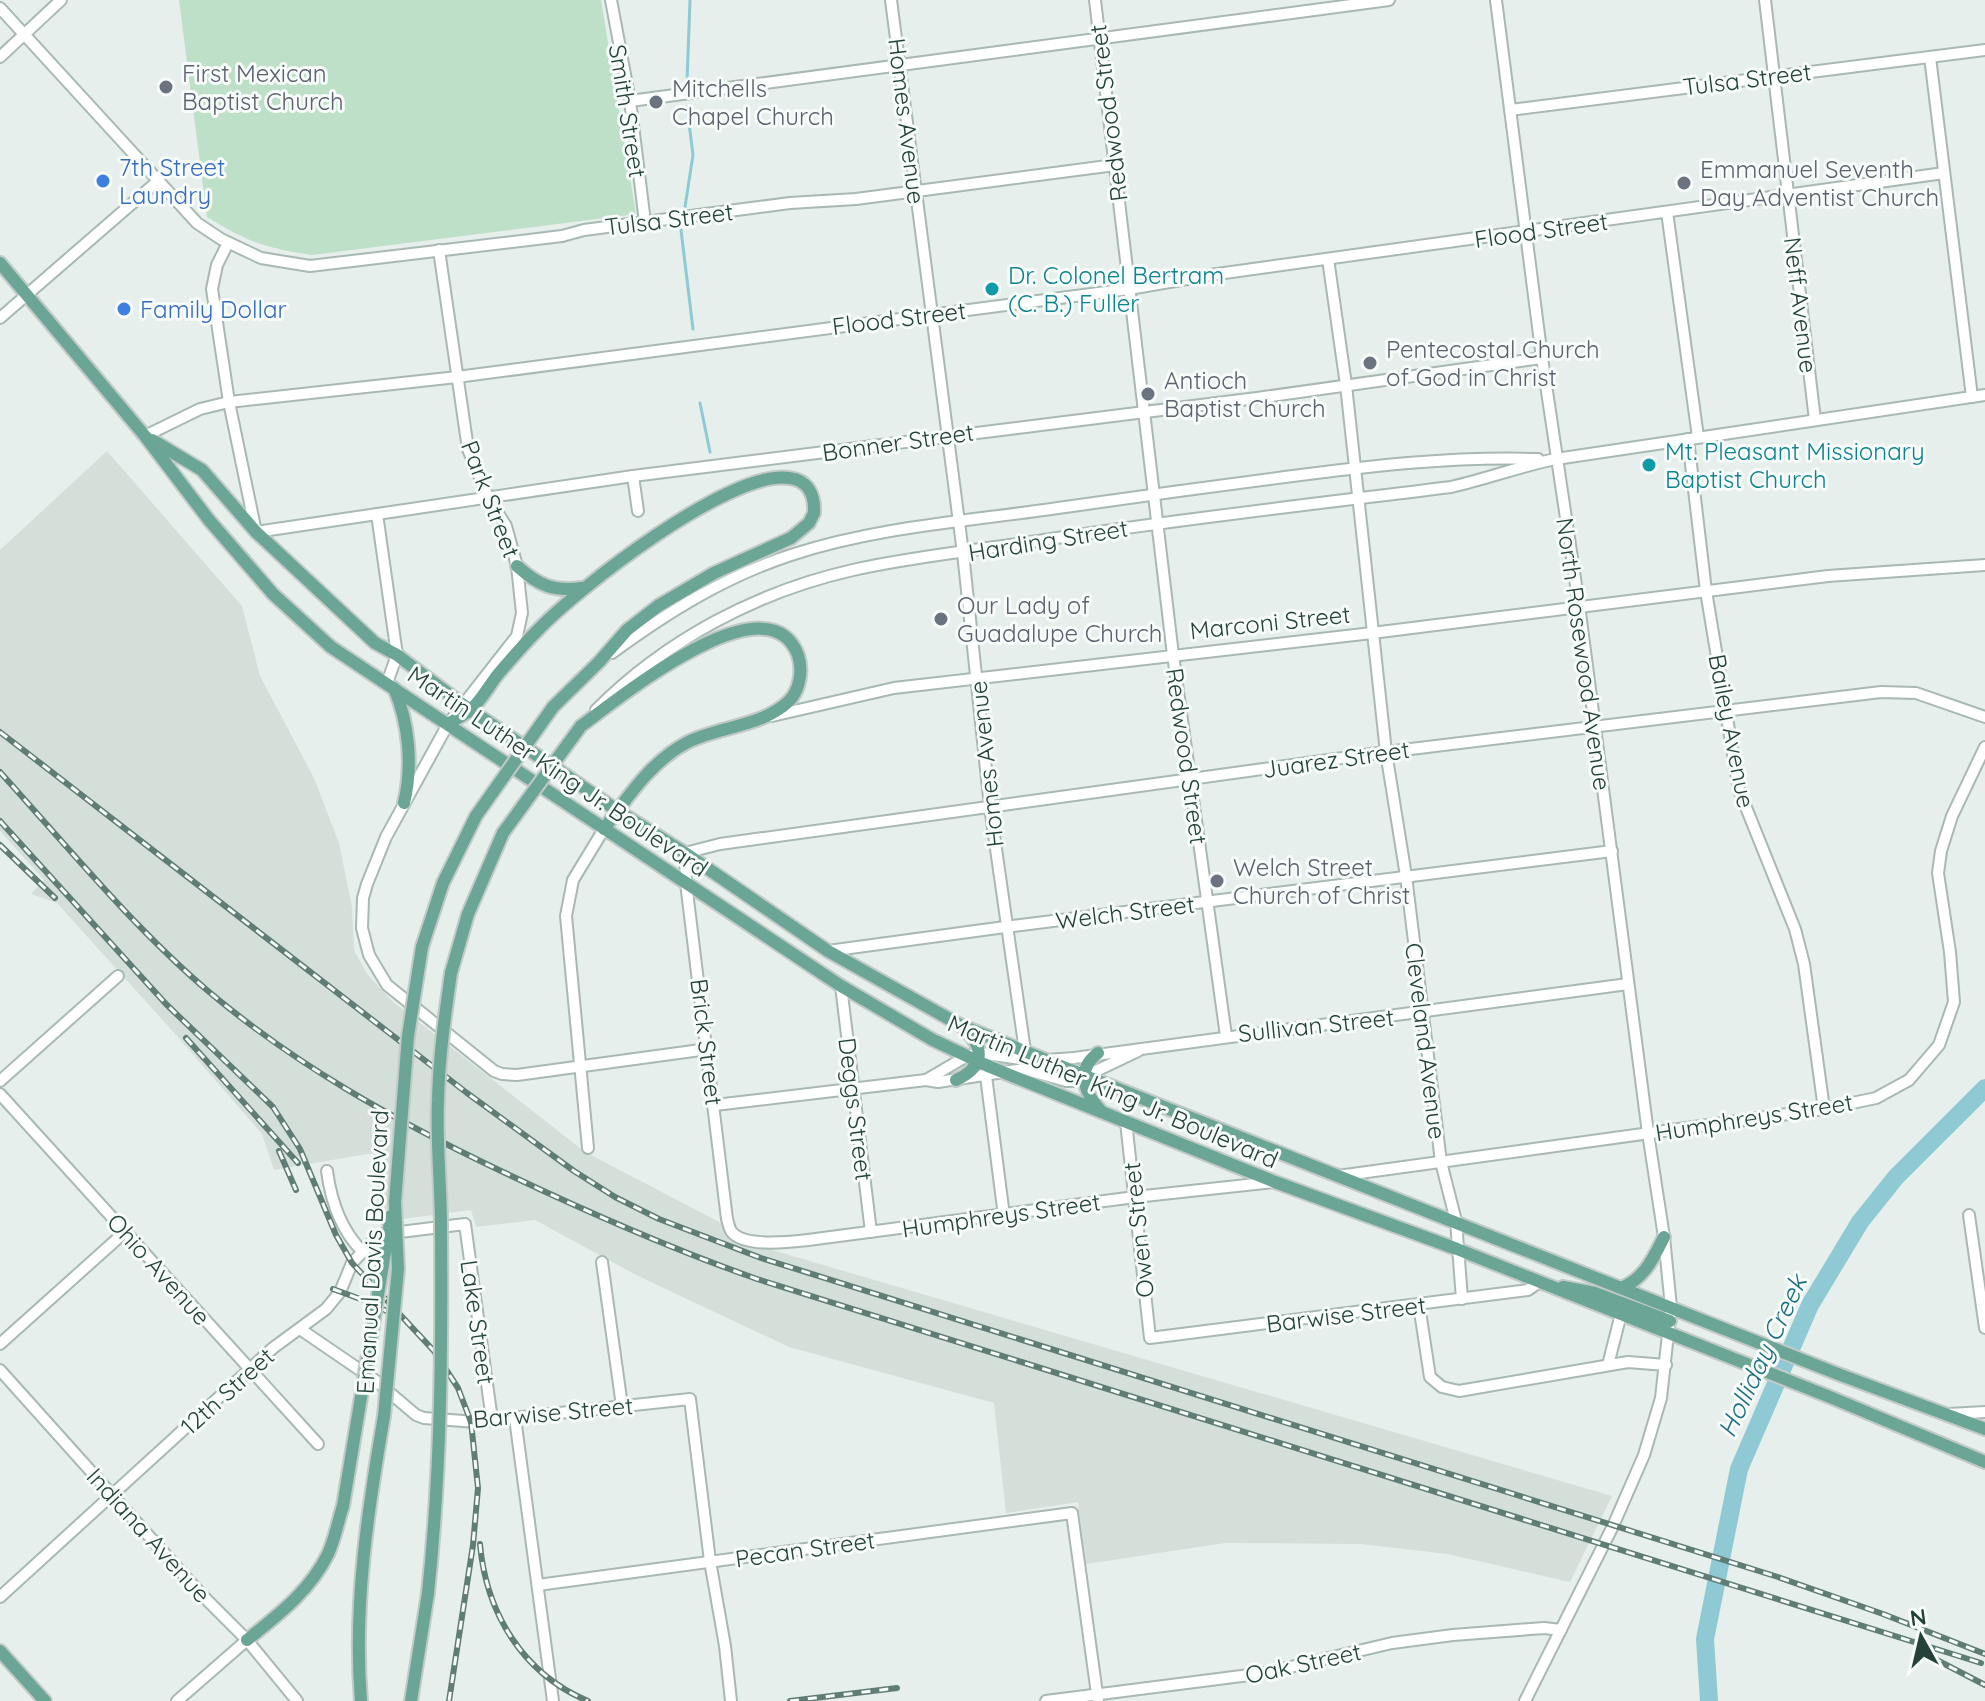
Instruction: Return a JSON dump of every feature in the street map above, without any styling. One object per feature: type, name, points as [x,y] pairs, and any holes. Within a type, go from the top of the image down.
[{"type":"main road","name":"Martin Luther King Jr. Boulevard","points":[[0,263],[145,436],[209,520],[273,594],[331,647],[841,986],[933,1040],[1003,1073],[1275,1182],[1621,1314],[1670,1328],[1730,1358],[1985,1462]]},
{"type":"main road","name":"Martin Luther King Jr. Boulevard","points":[[145,436],[202,470],[256,532],[375,643],[397,655],[466,707],[828,951],[960,1025],[1736,1334],[1985,1429]]},
{"type":"main road","points":[[448,724],[538,629],[622,558],[683,518],[746,486],[785,477],[806,485],[811,492],[814,513],[800,531],[714,573],[658,606],[627,630],[599,662]]},
{"type":"main road","points":[[517,566],[535,582],[549,588],[567,590],[584,587]]},
{"type":"main road","points":[[411,1701],[428,1593],[440,1446],[438,1103],[441,1045],[451,973],[468,914],[503,833],[581,726],[645,679],[718,638],[755,627],[769,629],[783,635],[792,644],[801,667],[789,700],[759,720]]},
{"type":"main road","name":"Emanual Davis Boulevard","points":[[361,1701],[360,1627],[367,1528],[384,1416],[398,1269],[395,1202],[408,1036],[422,947],[443,883],[476,816],[553,707],[599,662]]},
{"type":"main road","points":[[391,685],[402,706],[408,752],[409,779],[404,803]]},
{"type":"main road","name":"Marconi Street","points":[[604,829],[640,780],[665,756],[688,742],[719,730],[759,720]]},
{"type":"main road","points":[[956,1080],[969,1074],[976,1041],[960,1025]]},
{"type":"main road","points":[[1098,1053],[1091,1058],[1083,1075],[1084,1088],[1103,1113]]},
{"type":"main road","points":[[247,1640],[288,1607],[329,1553],[343,1506],[372,1344],[386,1234],[395,1202]]},
{"type":"main road","points":[[1621,1288],[1635,1283],[1649,1266],[1664,1237]]},
{"type":"main road","points":[[1544,1284],[1582,1289],[1670,1328]]},
{"type":"main road","points":[[0,1651],[45,1701]]},
{"type":"street","points":[[0,57],[61,0]]},
{"type":"street","name":"Smith Street","points":[[611,0],[630,101],[645,222]]},
{"type":"street","name":"Homes Avenue","points":[[891,0],[963,553],[1005,927],[1025,1051]]},
{"type":"street","name":"Redwood Street","points":[[1095,0],[1173,655],[1226,1036]]},
{"type":"street","points":[[630,101],[1098,40],[1299,6],[1389,0]]},
{"type":"street","name":"North Rosewood Avenue","points":[[1496,0],[1542,358],[1596,727],[1671,1307],[1666,1365],[1653,1430],[1644,1455],[1525,1701]]},
{"type":"street","name":"Neff Avenue","points":[[1765,0],[1815,420]]},
{"type":"street","name":"Tulsa Street","points":[[0,8],[197,223],[228,243],[261,258],[301,265],[562,236],[584,230],[790,203],[856,199],[1115,165]]},
{"type":"street","name":"Tulsa Street","points":[[1510,110],[1985,50]]},
{"type":"street","points":[[1930,57],[1972,397]]},
{"type":"street","name":"Flood Street","points":[[145,436],[200,409],[229,402],[457,377],[1129,289],[1944,173]]},
{"type":"street","points":[[0,318],[158,181]]},
{"type":"street","name":"Bailey Avenue","points":[[1667,212],[1693,438],[1706,591],[1725,712],[1739,790],[1791,918],[1804,964],[1824,1109]]},
{"type":"street","points":[[228,243],[220,256],[212,289],[229,402],[256,532]]},
{"type":"street","name":"Park Street","points":[[439,250],[468,449],[488,497],[506,526],[517,566],[522,613],[517,636],[466,707]]},
{"type":"street","name":"Cleveland Avenue","points":[[1328,259],[1346,385],[1386,752],[1406,876],[1441,1162],[1456,1221],[1462,1299]]},
{"type":"street","name":"Bonner Street","points":[[256,532],[633,476],[1542,358]]},
{"type":"street","name":"Harding Street","points":[[581,726],[647,665],[689,636],[751,603],[804,583],[853,570],[1157,524],[1451,487],[1556,459],[1985,395]]},
{"type":"street","name":"Harding Street","points":[[599,662],[666,613],[716,586],[754,568],[828,544],[1154,494],[1354,468],[1446,458],[1556,459]]},
{"type":"street","points":[[633,476],[638,511]]},
{"type":"street","points":[[377,514],[397,655],[391,685]]},
{"type":"street","name":"Marconi Street","points":[[759,720],[790,710],[894,688],[1828,576],[1985,565]]},
{"type":"street","name":"Juarez Street","points":[[685,853],[720,844],[1191,778],[1881,692],[1916,693],[1985,717]]},
{"type":"street","points":[[448,724],[386,837],[363,898],[362,928],[369,955],[387,985],[494,1071],[510,1076],[708,1049]]},
{"type":"street","name":"Humphreys Street","points":[[1336,1176],[1824,1109],[1876,1098],[1909,1080],[1939,1045],[1954,1002],[1938,873],[1949,825],[1985,747]]},
{"type":"street","points":[[588,1148],[566,916],[573,880],[604,829]]},
{"type":"street","name":"Welch Street","points":[[828,951],[1612,851]]},
{"type":"street","name":"Brick Street","points":[[685,853],[686,883],[727,1219],[731,1231]]},
{"type":"street","points":[[0,1081],[118,976]]},
{"type":"street","name":"Sullivan Street","points":[[926,1080],[974,1057],[1047,1060],[1628,984]]},
{"type":"street","name":"Deggs Street","points":[[841,986],[871,1232]]},
{"type":"street","name":"Sullivan Street","points":[[715,1105],[926,1080],[956,1080],[1024,1069],[1075,1081],[1146,1047]]},
{"type":"street","points":[[986,1076],[1004,1216]]},
{"type":"street","name":"Ohio Avenue","points":[[0,1094],[318,1444]]},
{"type":"street","name":"Owen Street","points":[[1126,1122],[1150,1338]]},
{"type":"street","points":[[327,1171],[343,1226],[362,1251]]},
{"type":"street","name":"Humphreys Street","points":[[731,1231],[739,1238],[773,1243],[1275,1182]]},
{"type":"street","points":[[1969,1215],[1985,1328]]},
{"type":"street","name":"Lake Street","points":[[362,1251],[375,1239],[400,1232],[465,1224],[492,1420]]},
{"type":"street","points":[[0,1344],[126,1231]]},
{"type":"street","name":"12th Street","points":[[0,1597],[273,1348],[326,1309],[340,1292],[352,1263],[362,1251]]},
{"type":"street","points":[[602,1262],[622,1406]]},
{"type":"street","name":"Barwise Street","points":[[1150,1338],[1419,1305],[1528,1290],[1544,1284]]},
{"type":"street","points":[[1419,1305],[1427,1366],[1433,1380],[1450,1390],[1628,1362],[1666,1365]]},
{"type":"street","points":[[1608,1365],[1621,1314]]},
{"type":"street","name":"Barwise Street","points":[[300,1329],[424,1418],[471,1422],[690,1399],[710,1561]]},
{"type":"street","name":"Indiana Avenue","points":[[0,1370],[200,1593],[247,1640],[297,1701]]},
{"type":"street","points":[[1949,1414],[1985,1412]]},
{"type":"street","points":[[515,1418],[553,1701]]},
{"type":"street","name":"Pecan Street","points":[[538,1585],[1072,1513],[1097,1698]]},
{"type":"street","points":[[710,1561],[731,1701]]},
{"type":"street","name":"Oak Street","points":[[1046,1701],[1097,1698],[1265,1673],[1392,1643],[1528,1629],[1561,1630]]},
{"type":"street","points":[[177,1701],[247,1640]]},
{"type":"shaded area","points":[[107,451],[242,606],[260,676],[314,778],[339,843],[352,907],[354,950],[367,974],[392,1001],[585,1152],[723,1224],[731,1238],[1612,1496],[1570,1582],[1448,1554],[1360,1544],[1225,1543],[1086,1564],[1078,1502],[1006,1513],[994,1403],[789,1347],[638,1276],[535,1220],[476,1227],[471,1210],[380,1222],[373,1153],[274,1170],[262,1134],[177,1036],[57,903],[31,894],[44,880],[0,831],[0,550]]},
{"type":"green space","points":[[179,0],[601,0],[636,214],[312,255],[282,250],[246,238],[207,217]]},
{"type":"waterway","points":[[687,81],[690,0]]},
{"type":"waterway","points":[[685,207],[693,155],[687,107]]},
{"type":"waterway","points":[[681,230],[693,329]]},
{"type":"waterway","points":[[700,403],[710,452]]},
{"type":"waterway","name":"Holliday Creek","points":[[1709,1701],[1705,1639],[1739,1469],[1810,1305],[1860,1222],[1896,1177],[1985,1088]]},
{"type":"railway","points":[[0,732],[467,1093],[574,1171],[615,1197],[659,1219],[761,1258],[1778,1577],[1985,1654]]},
{"type":"railway","points":[[0,772],[153,940],[242,1018],[312,1068],[386,1112],[564,1200],[659,1242],[757,1279],[1981,1663]]},
{"type":"railway","points":[[0,821],[166,1004],[273,1107],[300,1149],[336,1235],[352,1263],[434,1351],[458,1388],[471,1422],[478,1488],[473,1545],[449,1701]]},
{"type":"railway","points":[[0,845],[55,898]]},
{"type":"railway","points":[[186,1038],[298,1163]]},
{"type":"railway","points":[[279,1151],[296,1190]]},
{"type":"railway","points":[[333,1289],[374,1304],[395,1316]]},
{"type":"railway","points":[[480,1544],[490,1594],[512,1638],[545,1675],[588,1701]]},
{"type":"railway","points":[[1933,1658],[1985,1685]]},
{"type":"railway","points":[[790,1701],[897,1688]]},
{"type":"place","name":"First Mexican Baptist Church","points":[[166,87]]},
{"type":"place","name":"Mitchells Chapel Church","points":[[656,102]]},
{"type":"place","name":"7th Street Laundry","points":[[103,181]]},
{"type":"place","name":"Emmanuel Seventh Day Adventist Church","points":[[1684,183]]},
{"type":"place","name":"Dr. Colonel Bertram (C. B.) Fuller","points":[[992,289]]},
{"type":"place","name":"Family Dollar","points":[[124,309]]},
{"type":"place","name":"Pentecostal Church of God in Christ","points":[[1370,363]]},
{"type":"place","name":"Antioch Baptist Church","points":[[1148,394]]},
{"type":"place","name":"Mt. Pleasant Missionary Baptist Church","points":[[1649,465]]},
{"type":"place","name":"Our Lady of Guadalupe Church","points":[[941,619]]},
{"type":"place","name":"Welch Street Church of Christ","points":[[1217,881]]}]
